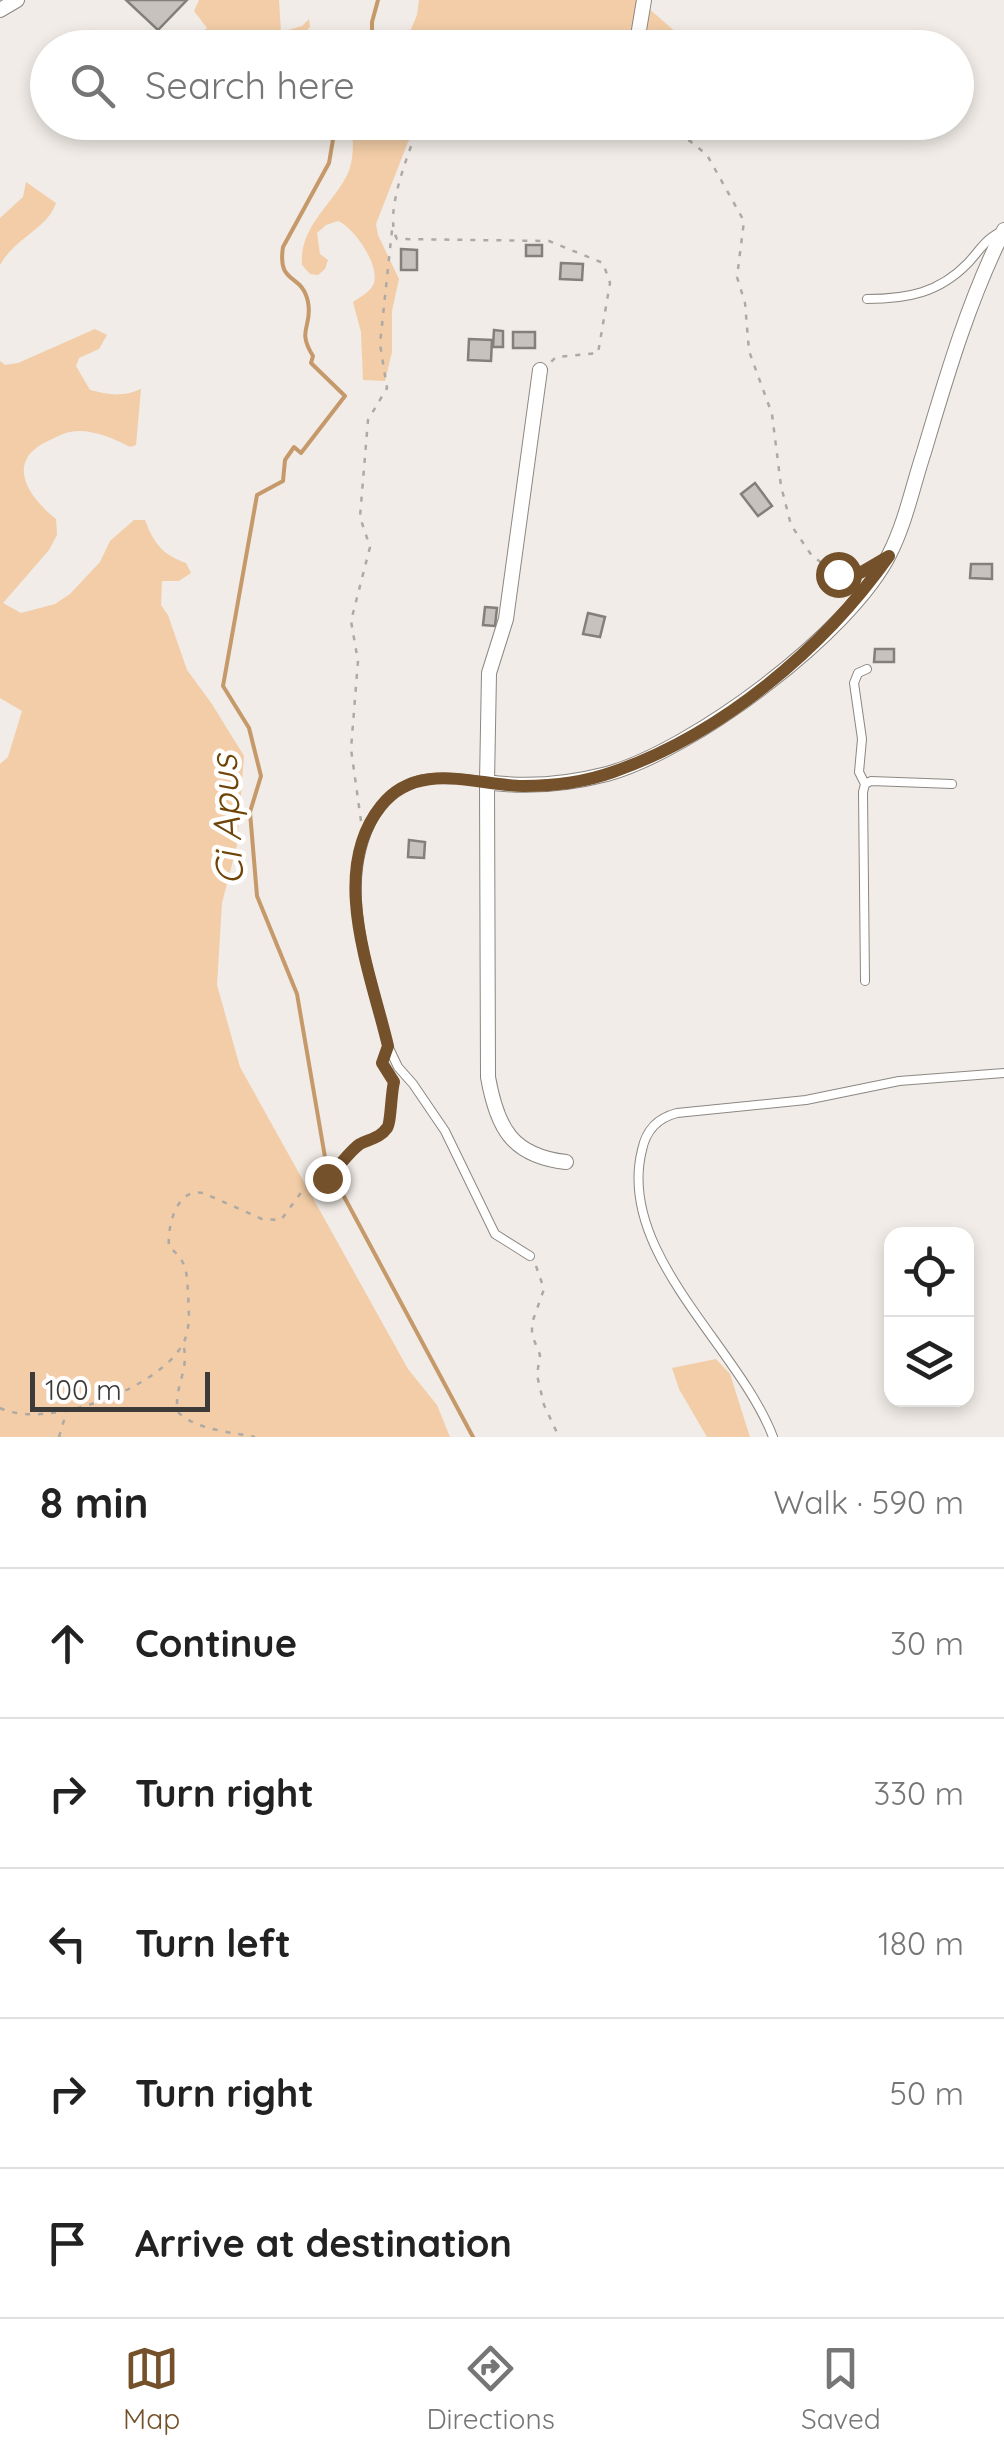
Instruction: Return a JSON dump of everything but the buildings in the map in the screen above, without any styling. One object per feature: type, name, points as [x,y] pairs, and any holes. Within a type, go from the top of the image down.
[{"type":"street","points":[[0,10],[17,0]]},
{"type":"street","points":[[639,30],[644,0]]},
{"type":"street","points":[[487,782],[526,786],[610,773],[678,742],[737,704],[827,632],[889,556],[960,342],[1004,230]]},
{"type":"street","points":[[540,370],[506,619],[489,673],[488,1077],[494,1106],[514,1142],[540,1159],[566,1162]]},
{"type":"lane","points":[[867,299],[898,299],[926,293],[957,274],[988,239],[1004,230]]},
{"type":"lane","points":[[865,981],[865,784],[859,772],[862,739],[854,683],[858,672],[867,668]]},
{"type":"lane","points":[[487,782],[422,779],[404,786],[382,804],[363,835],[356,866],[356,902],[388,1046],[398,1067],[444,1132],[495,1234],[530,1256]]},
{"type":"lane","points":[[865,784],[952,784]]},
{"type":"lane","points":[[773,1437],[754,1399],[664,1264],[647,1226],[638,1189],[640,1159],[649,1131],[658,1120],[676,1114],[806,1100],[900,1081],[1004,1073]]},
{"type":"path","points":[[363,835],[351,750],[358,661],[351,621],[370,547],[360,518],[368,420],[387,388],[380,344],[392,230],[399,183],[414,140]]},
{"type":"path","points":[[690,140],[706,155],[744,220],[737,278],[745,303],[748,351],[772,414],[781,486],[791,525],[812,556],[838,574],[860,573],[889,556]]},
{"type":"path","points":[[392,230],[397,239],[549,241],[603,263],[610,284],[598,353],[556,357],[540,370]]},
{"type":"path","points":[[0,1408],[26,1416],[99,1403],[125,1392],[172,1358],[183,1345],[190,1318],[187,1268],[183,1258],[169,1247],[168,1237],[185,1194],[203,1193],[262,1218],[281,1220],[303,1190],[327,1178],[359,1145],[372,1141],[388,1127],[388,1101],[394,1082],[382,1063],[388,1046]]},
{"type":"path","points":[[530,1256],[544,1288],[532,1322],[532,1335],[540,1354],[537,1376],[544,1405],[559,1437]]},
{"type":"path","points":[[183,1345],[186,1358],[177,1394],[178,1412],[184,1419],[202,1425],[255,1437]]},
{"type":"path","points":[[59,1437],[68,1408]]},
{"type":"shaded area","points":[[199,0],[279,0],[281,30],[205,30],[207,28],[194,11]]},
{"type":"shaded area","points":[[419,0],[639,0],[673,30],[411,30]]},
{"type":"shaded area","points":[[309,19],[307,30],[288,30]]},
{"type":"shaded area","points":[[353,140],[410,140],[376,224],[399,279],[385,381],[363,380],[361,332],[353,302],[375,280],[371,260],[359,240],[338,221],[326,225],[317,233],[320,254],[328,260],[325,269],[318,275],[310,274],[302,265],[305,240],[348,172]]},
{"type":"shaded area","points":[[26,182],[56,203],[46,219],[0,265],[0,218],[23,197]]},
{"type":"shaded area","points":[[95,329],[107,335],[99,349],[79,358],[76,366],[90,390],[116,394],[141,389],[136,445],[130,447],[101,435],[77,431],[62,434],[35,449],[27,459],[25,479],[37,500],[56,519],[57,535],[49,550],[3,603],[21,613],[55,604],[70,594],[100,562],[110,541],[134,520],[145,520],[160,548],[186,563],[191,573],[179,581],[162,581],[161,605],[187,670],[244,756],[237,845],[222,903],[217,985],[240,1067],[408,1369],[437,1405],[450,1437],[0,1437],[0,764],[8,757],[22,711],[0,698],[0,361],[5,365],[18,363]]},
{"type":"shaded area","points":[[716,1359],[730,1374],[750,1437],[707,1437],[679,1389],[672,1368]]},
{"type":"waterway","name":"Ci Apus","points":[[372,30],[378,0]]},
{"type":"waterway","name":"Ci Apus","points":[[333,140],[329,163],[283,247],[282,259],[287,274],[301,286],[308,302],[305,334],[313,356],[311,363],[345,396],[301,453],[294,447],[285,460],[283,481],[257,495],[223,686],[249,728],[261,776],[250,812],[257,896],[297,994],[326,1163],[473,1437]]},
{"type":"route","points":[[327,1178],[359,1145],[372,1141],[388,1127],[390,1119],[388,1101],[394,1082],[382,1063],[388,1046],[356,902],[356,866],[363,835],[382,804],[404,786],[422,779],[526,786],[566,782],[610,773],[665,750],[737,704],[827,632],[889,556],[860,573],[838,574]]}]
